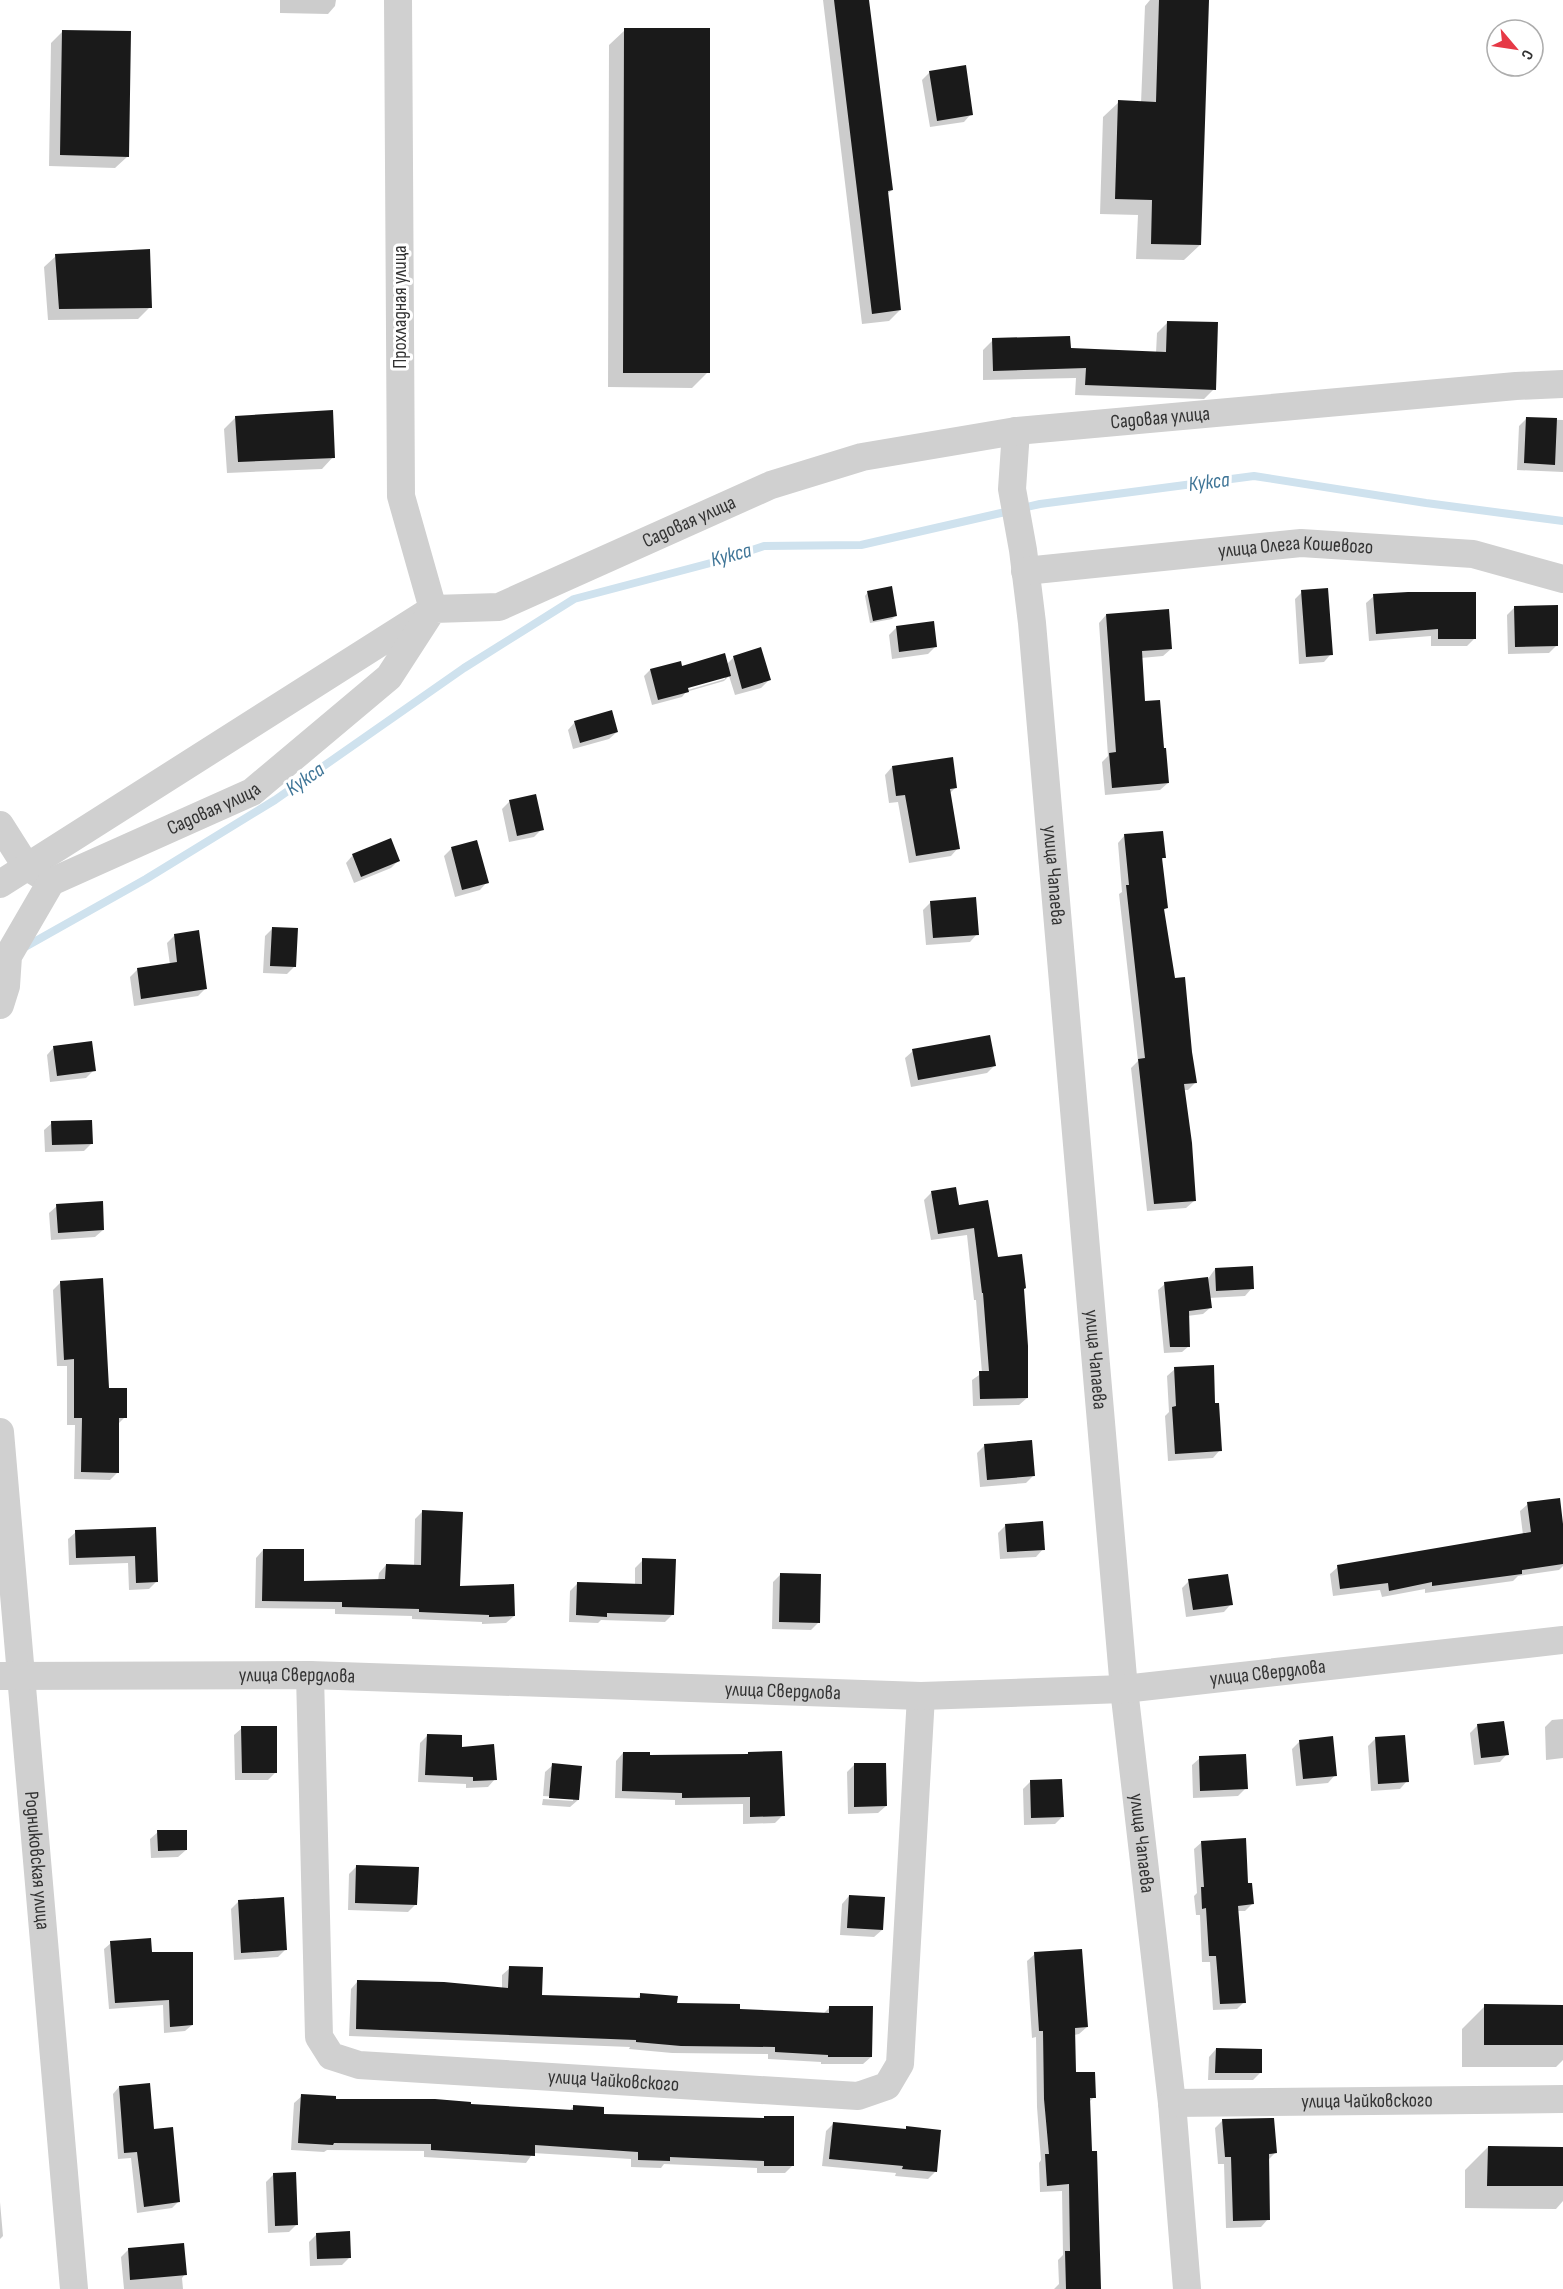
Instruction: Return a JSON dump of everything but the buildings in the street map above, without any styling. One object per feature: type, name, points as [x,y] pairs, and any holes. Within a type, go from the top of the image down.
[{"type":"street","name":"Прохладная улица","points":[[398,0],[401,496],[433,609]]},
{"type":"street","name":"Садовая улица","points":[[51,882],[252,792],[389,677],[433,609],[499,608],[771,485],[862,457],[1016,431],[1516,386],[1563,384]]},
{"type":"street","name":"улица Чапаева","points":[[1016,431],[1012,489],[1025,571],[1035,659],[1124,1689],[1172,2103],[1187,2289]]},
{"type":"street","name":"улица Олега Кошевого","points":[[1025,571],[1301,543],[1473,554],[1563,579]]},
{"type":"street","points":[[0,884],[433,609]]},
{"type":"street","points":[[0,825],[26,867],[51,882],[8,956],[6,986],[0,1005]]},
{"type":"street","name":"Родниковская улица","points":[[0,1432],[10,1676],[74,2289]]},
{"type":"street","name":"улица Свердлова","points":[[10,1676],[310,1675],[921,1696],[1124,1689],[1563,1640]]},
{"type":"street","name":"улица Чайковского","points":[[310,1675],[319,2037],[330,2055],[359,2065],[858,2096],[887,2086],[900,2064],[921,1696]]},
{"type":"street","name":"улица Чайковского","points":[[1172,2103],[1563,2099]]},
{"type":"waterway","name":"Кукса","points":[[25,947],[146,879],[275,800],[464,668],[574,599],[722,560],[764,546],[861,545],[1040,504],[1254,476],[1426,503],[1563,521]]}]
